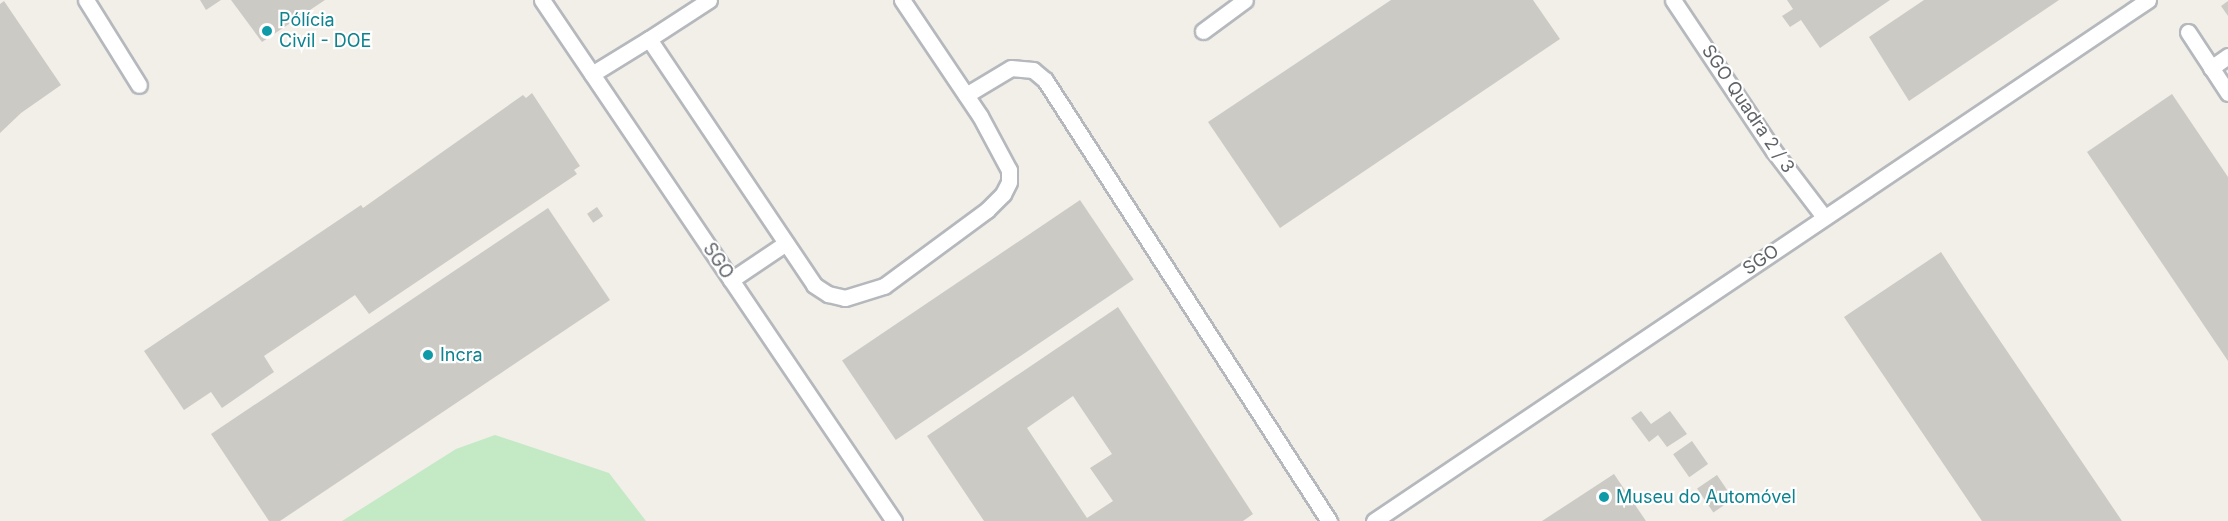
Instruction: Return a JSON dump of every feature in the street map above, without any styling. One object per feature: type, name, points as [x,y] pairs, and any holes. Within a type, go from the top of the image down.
[{"type":"lane","points":[[86,0],[139,85]]},
{"type":"lane","name":"SGO","points":[[542,0],[894,521]]},
{"type":"lane","points":[[592,74],[709,0]]},
{"type":"lane","points":[[649,39],[814,285],[828,294],[845,298],[884,286],[987,210],[1003,194],[1009,170],[966,95],[902,0]]},
{"type":"lane","points":[[1203,31],[1245,0]]},
{"type":"lane","name":"SGO Quadra 2 / 3","points":[[1673,0],[1773,150],[1824,217]]},
{"type":"lane","name":"SGO","points":[[1374,521],[2148,0]]},
{"type":"lane","points":[[2188,32],[2228,93]]},
{"type":"lane","points":[[2211,68],[2228,56]]},
{"type":"lane","points":[[966,95],[1011,68],[1033,70],[1045,80],[1329,521]]},
{"type":"lane","points":[[731,280],[786,243]]},
{"type":"green space","points":[[495,435],[609,473],[646,521],[342,521],[456,449]]},
{"type":"building","points":[[200,0],[221,0],[206,10]]},
{"type":"building","name":"Pólícia Civil - DOE","points":[[231,0],[325,0],[262,42]]},
{"type":"building","points":[[1391,0],[1533,0],[1560,39],[1280,228],[1208,122]]},
{"type":"building","points":[[1787,0],[1890,0],[1820,48],[1801,20],[1790,27],[1782,16],[1793,9]]},
{"type":"building","points":[[1924,0],[2059,0],[1909,101],[1869,37]]},
{"type":"building","points":[[4,1],[61,85],[21,113],[0,133],[0,4]]},
{"type":"building","points":[[2228,1],[2228,16],[2221,6]]},
{"type":"building","points":[[532,93],[580,166],[574,170],[577,174],[369,314],[355,295],[264,356],[274,372],[222,408],[211,392],[184,410],[144,351],[361,205],[363,208],[523,95],[526,98]]},
{"type":"building","points":[[2172,94],[2228,177],[2228,361],[2087,152]]},
{"type":"building","points":[[1080,200],[1134,280],[896,440],[842,360]]},
{"type":"building","points":[[597,207],[603,216],[593,223],[587,214]]},
{"type":"building","name":"Incra","points":[[548,208],[610,300],[280,521],[269,521],[211,434]]},
{"type":"building","points":[[1941,252],[2122,521],[1982,521],[1844,317]]},
{"type":"building","points":[[1118,307],[1253,514],[1243,521],[984,521],[927,436]],"holes":[[[1073,396],[1112,454],[1090,468],[1113,501],[1087,518],[1027,428]]]},
{"type":"building","points":[[1641,411],[1651,424],[1670,411],[1687,434],[1667,447],[1658,435],[1649,442],[1631,418]]},
{"type":"building","points":[[1692,441],[1708,464],[1689,477],[1673,454]]},
{"type":"building","name":"Museu do Automóvel","points":[[1614,474],[1646,521],[1542,521]]},
{"type":"building","points":[[1717,475],[1733,499],[1713,512],[1697,488]]},
{"type":"place","name":"Pólícia Civil - DOE","points":[[267,31]]},
{"type":"place","name":"Incra","points":[[428,355]]},
{"type":"place","name":"Museu do Automóvel","points":[[1604,497]]}]
